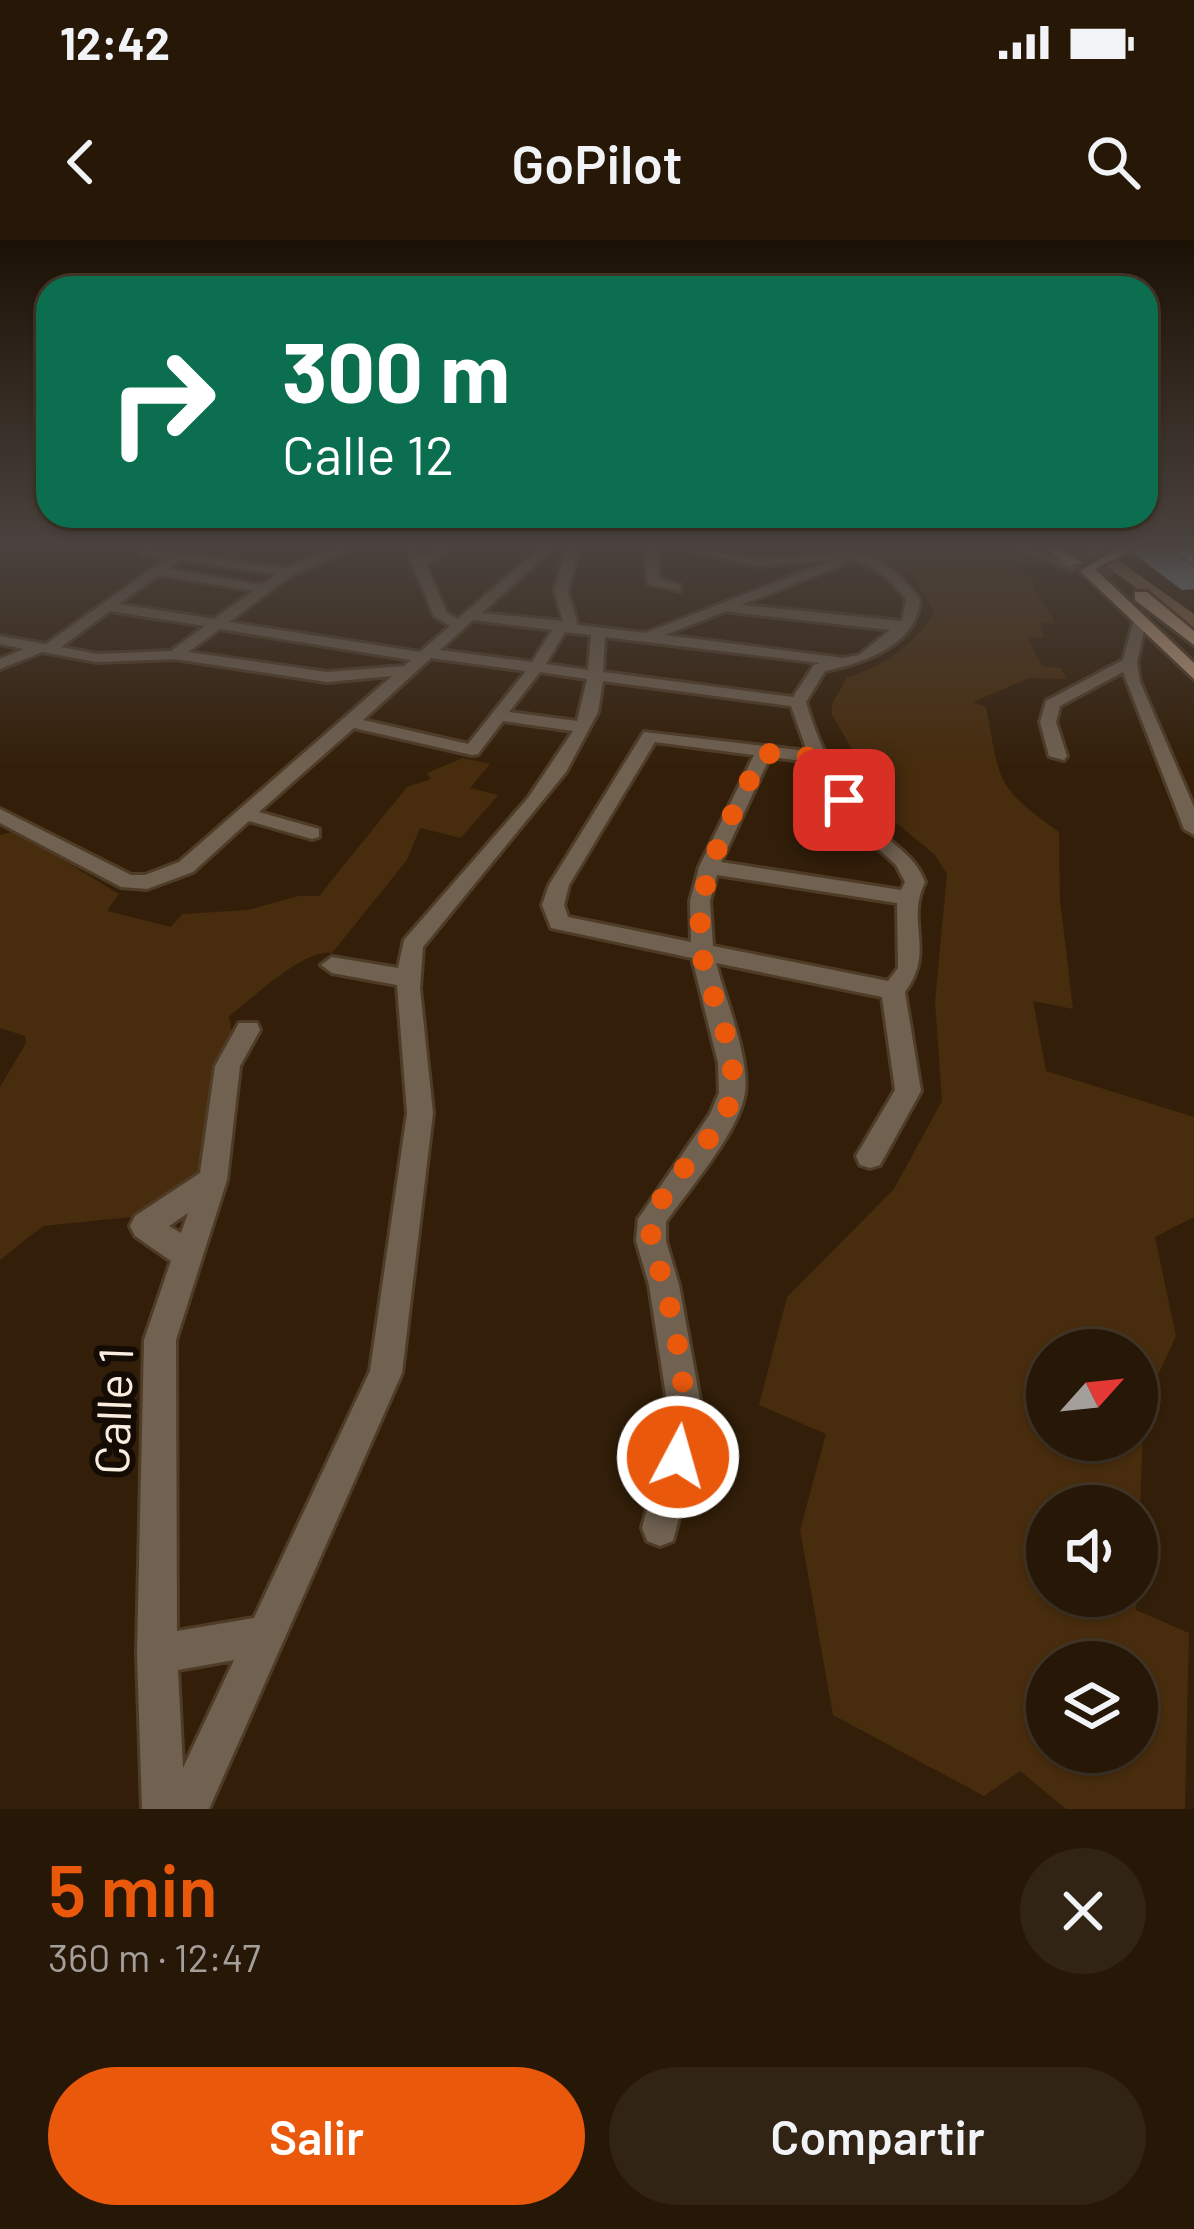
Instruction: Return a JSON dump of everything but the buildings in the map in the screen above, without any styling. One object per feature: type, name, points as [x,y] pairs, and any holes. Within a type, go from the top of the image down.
[{"type":"main road","points":[[1143,621],[1194,673]]},
{"type":"main road","points":[[1162,621],[1194,650]]},
{"type":"main road","points":[[1136,639],[1160,641]]},
{"type":"street","points":[[0,664],[45,648],[84,621]]},
{"type":"street","points":[[193,621],[798,702]]},
{"type":"street","points":[[176,655],[219,621]]},
{"type":"street","points":[[0,815],[128,882],[147,882],[187,867],[464,621]]},
{"type":"street","points":[[490,621],[566,625],[841,661]]},
{"type":"street","points":[[351,722],[472,750],[565,621]]},
{"type":"street","points":[[648,637],[686,621]]},
{"type":"street","points":[[849,621],[901,627]]},
{"type":"street","points":[[798,702],[819,668],[863,658],[908,621]]},
{"type":"street","points":[[1139,621],[1130,662],[1132,682],[1194,829]]},
{"type":"street","points":[[187,1809],[386,1373],[422,1072],[408,1021],[406,978],[412,946],[556,771],[584,727],[597,675],[599,630]]},
{"type":"street","points":[[0,640],[97,658],[176,655],[327,677],[404,671]]},
{"type":"street","points":[[1058,756],[1048,722],[1052,704],[1130,662]]},
{"type":"street","points":[[798,702],[820,758],[873,836],[911,869],[915,883],[907,898],[909,970],[892,991],[908,1090],[870,1156]]},
{"type":"street","points":[[500,716],[584,727]]},
{"type":"street","points":[[820,758],[650,736],[559,885],[553,905],[559,923],[572,928],[892,991]]},
{"type":"street","points":[[660,1528],[687,1422],[669,1305],[650,1241],[652,1219],[696,1149],[721,1120],[732,1094],[730,1063],[702,954],[700,901],[709,867],[763,753]]},
{"type":"street","points":[[247,815],[312,833]]},
{"type":"street","points":[[709,867],[907,898]]},
{"type":"street","points":[[332,965],[406,978]]},
{"type":"street","name":"Calle 1","points":[[164,1809],[157,1654],[160,1340],[213,1180],[228,1066],[248,1030]]},
{"type":"street","points":[[189,1256],[145,1226],[213,1180]]},
{"type":"street","points":[[157,1654],[268,1635]]},
{"type":"shaded area","points":[[928,621],[1054,621],[1040,623],[1044,638],[1027,637],[1042,666],[1061,668],[1067,679],[1029,678],[973,702],[986,707],[998,768],[1011,792],[1059,832],[1060,900],[1073,1009],[1033,1001],[1046,1071],[1194,1117],[1194,1217],[1155,1237],[1176,1336],[1158,1375],[1158,1329],[1026,1329],[1026,1461],[1142,1461],[1141,1485],[1026,1485],[1026,1617],[1152,1617],[1189,1633],[1185,1809],[1066,1809],[1020,1771],[984,1796],[833,1715],[800,1530],[826,1434],[759,1405],[787,1297],[894,1189],[942,1101],[935,1001],[947,874],[934,854],[895,822],[832,715],[832,704],[847,677],[897,653]]},
{"type":"shaded area","points":[[463,758],[490,764],[470,788],[498,795],[461,838],[420,828],[407,860],[332,953],[293,966],[229,1016],[234,1047],[208,1190],[160,1214],[43,1226],[0,1260],[0,1087],[26,1043],[25,1036],[0,1028],[0,835],[16,831],[119,894],[107,911],[171,927],[182,914],[248,910],[298,896],[319,896],[407,787],[431,779],[427,773]]},
{"type":"waterway","points":[[1190,621],[1194,624]]},
{"type":"route","points":[[678,1457],[687,1422],[677,1346],[650,1241],[652,1219],[696,1149],[721,1120],[732,1094],[730,1063],[702,954],[700,901],[709,867],[763,753],[820,758],[844,800]]}]
